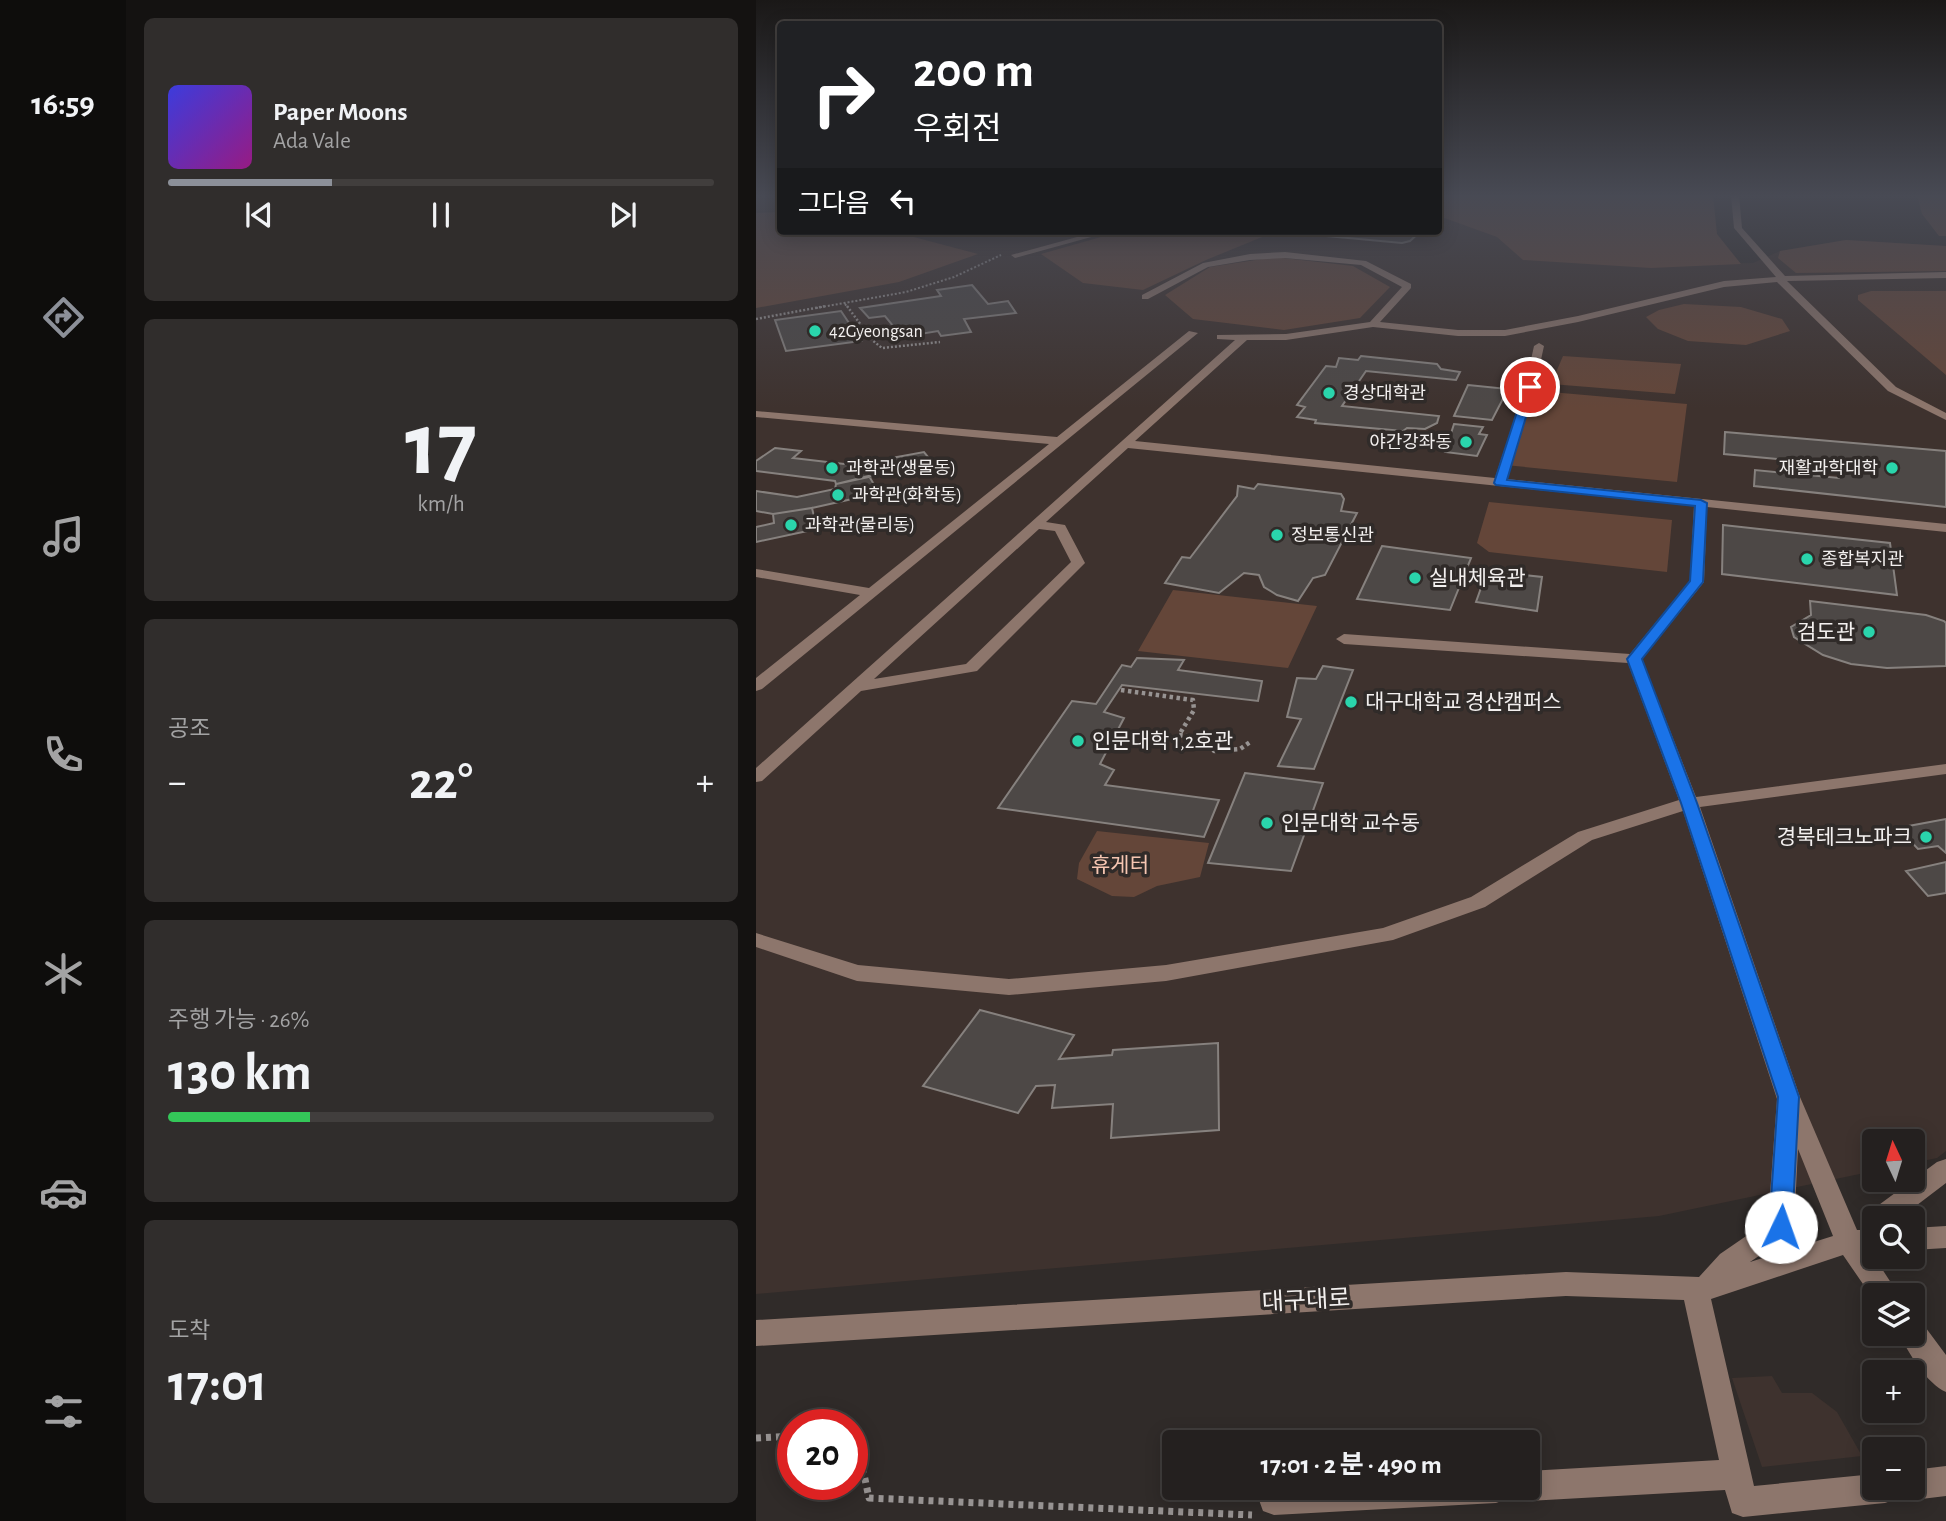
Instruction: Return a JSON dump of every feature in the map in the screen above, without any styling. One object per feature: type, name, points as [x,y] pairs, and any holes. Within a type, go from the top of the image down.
[{"type":"street","points":[[1145,297],[1204,266]]},
{"type":"street","points":[[1369,266],[1408,286],[1373,324]]},
{"type":"street","points":[[1770,266],[1892,389],[1946,417]]},
{"type":"street","points":[[1221,337],[1286,337],[1373,324],[1458,333],[1505,333],[1724,284],[1781,279],[1946,275]]},
{"type":"street","points":[[756,686],[1193,333]]},
{"type":"street","points":[[756,777],[1244,337]]},
{"type":"street","points":[[1500,483],[1530,387],[1539,345]]},
{"type":"street","points":[[756,414],[1060,441]]},
{"type":"street","points":[[1125,444],[1946,528]]},
{"type":"street","points":[[1634,659],[1697,582],[1701,503]]},
{"type":"street","points":[[857,687],[971,668],[1078,563],[1060,528],[1036,525]]},
{"type":"street","points":[[756,573],[874,593]]},
{"type":"street","points":[[1344,639],[1634,659]]},
{"type":"street","points":[[1634,659],[1689,803],[1788,1097],[1862,1242]]},
{"type":"street","points":[[756,940],[857,972],[1009,987],[1166,973],[1386,935],[1478,902],[1585,836],[1689,803],[1946,769]]},
{"type":"street","points":[[1788,1097],[1781,1227],[1730,1262],[1700,1289],[1744,1502],[1862,1490]]},
{"type":"street","points":[[1897,1206],[1946,1169]]},
{"type":"street","points":[[1925,1238],[1946,1237]]},
{"type":"street","name":"대구대로","points":[[756,1333],[1566,1284],[1700,1289],[1862,1242]]},
{"type":"street","points":[[1923,1346],[1946,1378]]},
{"type":"street","points":[[1540,1485],[1737,1474]]},
{"type":"street","points":[[1925,1484],[1946,1481]]},
{"type":"path","points":[[756,319],[906,292],[954,277],[977,266]]},
{"type":"path","points":[[845,304],[881,348],[940,342]]},
{"type":"path","points":[[1121,690],[1182,696],[1193,700],[1194,710],[1179,735],[1209,740],[1214,751],[1240,749],[1250,742]]},
{"type":"path","points":[[756,1438],[777,1437]]},
{"type":"shaded area","name":"대구대학교 경산캠퍼스","points":[[756,266],[1946,266],[1946,1151],[1937,1158],[1925,1160],[1925,1129],[1862,1129],[1862,1174],[1659,1216],[756,1294]]},
{"type":"shaded area","points":[[1772,1376],[1782,1393],[1812,1393],[1837,1412],[1862,1456],[1762,1467],[1732,1378]]},
{"type":"green space","points":[[756,266],[944,266],[899,282],[756,308]]},
{"type":"green space","points":[[1058,266],[1193,266],[1143,290],[1083,283]]},
{"type":"green space","points":[[1353,266],[1390,287],[1360,318],[1284,330],[1193,319],[1165,295],[1210,267]]},
{"type":"green space","points":[[1619,266],[1696,266],[1651,268]]},
{"type":"green space","points":[[1788,266],[1946,266],[1946,271],[1796,273]]},
{"type":"green space","points":[[1871,291],[1946,291],[1946,375],[1858,300],[1858,295]]},
{"type":"green space","points":[[1684,304],[1741,307],[1782,319],[1790,331],[1746,345],[1688,341],[1658,329],[1646,317],[1659,310]]},
{"type":"green space","points":[[1563,356],[1681,364],[1675,394],[1551,384]]},
{"type":"green space","points":[[1528,390],[1687,404],[1677,482],[1505,465]]},
{"type":"green space","points":[[1489,502],[1672,520],[1667,572],[1489,552],[1477,543]]},
{"type":"green space","points":[[1173,590],[1317,606],[1288,668],[1138,651]]},
{"type":"green space","name":"휴게터","points":[[1097,831],[1209,843],[1200,877],[1157,886],[1134,897],[1112,896],[1077,879],[1079,863]]},
{"type":"building","points":[[972,285],[988,304],[1008,301],[1016,313],[964,319],[971,332],[941,336],[938,331],[902,337],[885,316],[869,318],[860,308],[941,296],[937,290]]},
{"type":"building","points":[[841,311],[861,341],[786,351],[775,320]]},
{"type":"building","name":"경상대학관","points":[[1361,356],[1437,364],[1441,369],[1460,372],[1456,380],[1366,371],[1342,406],[1439,416],[1437,423],[1425,429],[1407,428],[1403,431],[1315,423],[1316,420],[1297,417],[1305,407],[1297,405],[1326,366],[1336,367],[1339,358],[1358,360]]},
{"type":"building","points":[[1468,385],[1508,389],[1492,420],[1454,416]]},
{"type":"building","name":"야간강좌동","points":[[1454,424],[1483,427],[1479,434],[1487,435],[1477,456],[1445,452]]},
{"type":"building","name":"재활과학대학","points":[[1725,432],[1946,451],[1946,507],[1754,486],[1755,470],[1839,478],[1839,465],[1724,454]]},
{"type":"building","name":"과학관(생물동)","points":[[775,448],[801,451],[793,458],[853,465],[924,452],[933,463],[836,484],[835,481],[756,471],[756,461]]},
{"type":"building","name":"과학관(화학동)","points":[[869,476],[879,493],[773,514],[756,511],[756,491],[797,497],[835,489],[836,484]]},
{"type":"building","name":"정보통신관","points":[[1258,484],[1341,494],[1344,499],[1341,511],[1357,513],[1325,575],[1313,578],[1298,601],[1277,595],[1264,587],[1259,575],[1244,573],[1219,593],[1165,583],[1182,557],[1190,558],[1237,496],[1238,486],[1254,489]]},
{"type":"building","name":"과학관(물리동)","points":[[812,508],[817,529],[756,542],[756,527],[774,523],[773,514]]},
{"type":"building","name":"종합복지관","points":[[1723,525],[1890,543],[1897,595],[1722,574]]},
{"type":"building","name":"실내체육관","points":[[1382,546],[1471,558],[1450,610],[1357,599]]},
{"type":"building","points":[[1487,571],[1542,577],[1537,611],[1476,602]]},
{"type":"building","name":"검도관","points":[[1810,601],[1926,615],[1944,621],[1946,666],[1887,668],[1851,664],[1823,655],[1794,637],[1791,627],[1811,615]]},
{"type":"building","name":"인문대학 1,2호관","points":[[1137,658],[1184,660],[1178,670],[1262,681],[1258,701],[1122,685],[1104,712],[1124,718],[1100,764],[1114,770],[1105,785],[1219,800],[1204,837],[998,808],[1072,701],[1096,704],[1122,665],[1131,667]]},
{"type":"building","points":[[1323,666],[1353,670],[1314,769],[1278,766],[1301,719],[1287,717],[1297,678],[1316,679]]},
{"type":"building","name":"인문대학 교수동","points":[[1245,773],[1323,783],[1291,871],[1208,863]]},
{"type":"building","name":"경북테크노파크","points":[[1946,819],[1946,853],[1938,846],[1918,849],[1898,828]]},
{"type":"building","name":"경북테크노파크","points":[[1946,862],[1946,893],[1928,896],[1906,871]]},
{"type":"building","points":[[980,1010],[1074,1035],[1059,1059],[1112,1055],[1113,1050],[1218,1043],[1219,1130],[1111,1138],[1113,1104],[1052,1108],[1055,1085],[1036,1086],[1018,1113],[923,1086]]},
{"type":"place","name":"42Gyeongsan","points":[[815,331]]},
{"type":"place","name":"경상대학관","points":[[1329,393]]},
{"type":"place","name":"야간강좌동","points":[[1466,442]]},
{"type":"place","name":"과학관(생물동)","points":[[832,468]]},
{"type":"place","name":"재활과학대학","points":[[1892,468]]},
{"type":"place","name":"과학관(화학동)","points":[[838,495]]},
{"type":"place","name":"과학관(물리동)","points":[[791,525]]},
{"type":"place","name":"정보통신관","points":[[1277,535]]},
{"type":"place","name":"종합복지관","points":[[1807,559]]},
{"type":"place","name":"실내체육관","points":[[1415,578]]},
{"type":"place","name":"검도관","points":[[1869,632]]},
{"type":"place","name":"대구대학교 경산캠퍼스","points":[[1351,702]]},
{"type":"place","name":"인문대학 1,2호관","points":[[1078,741]]},
{"type":"place","name":"인문대학 교수동","points":[[1267,823]]},
{"type":"place","name":"경북테크노파크","points":[[1926,837]]},
{"type":"route","points":[[1530,387],[1500,483],[1701,503],[1697,582],[1634,659],[1689,803],[1788,1097],[1781,1227]]}]
